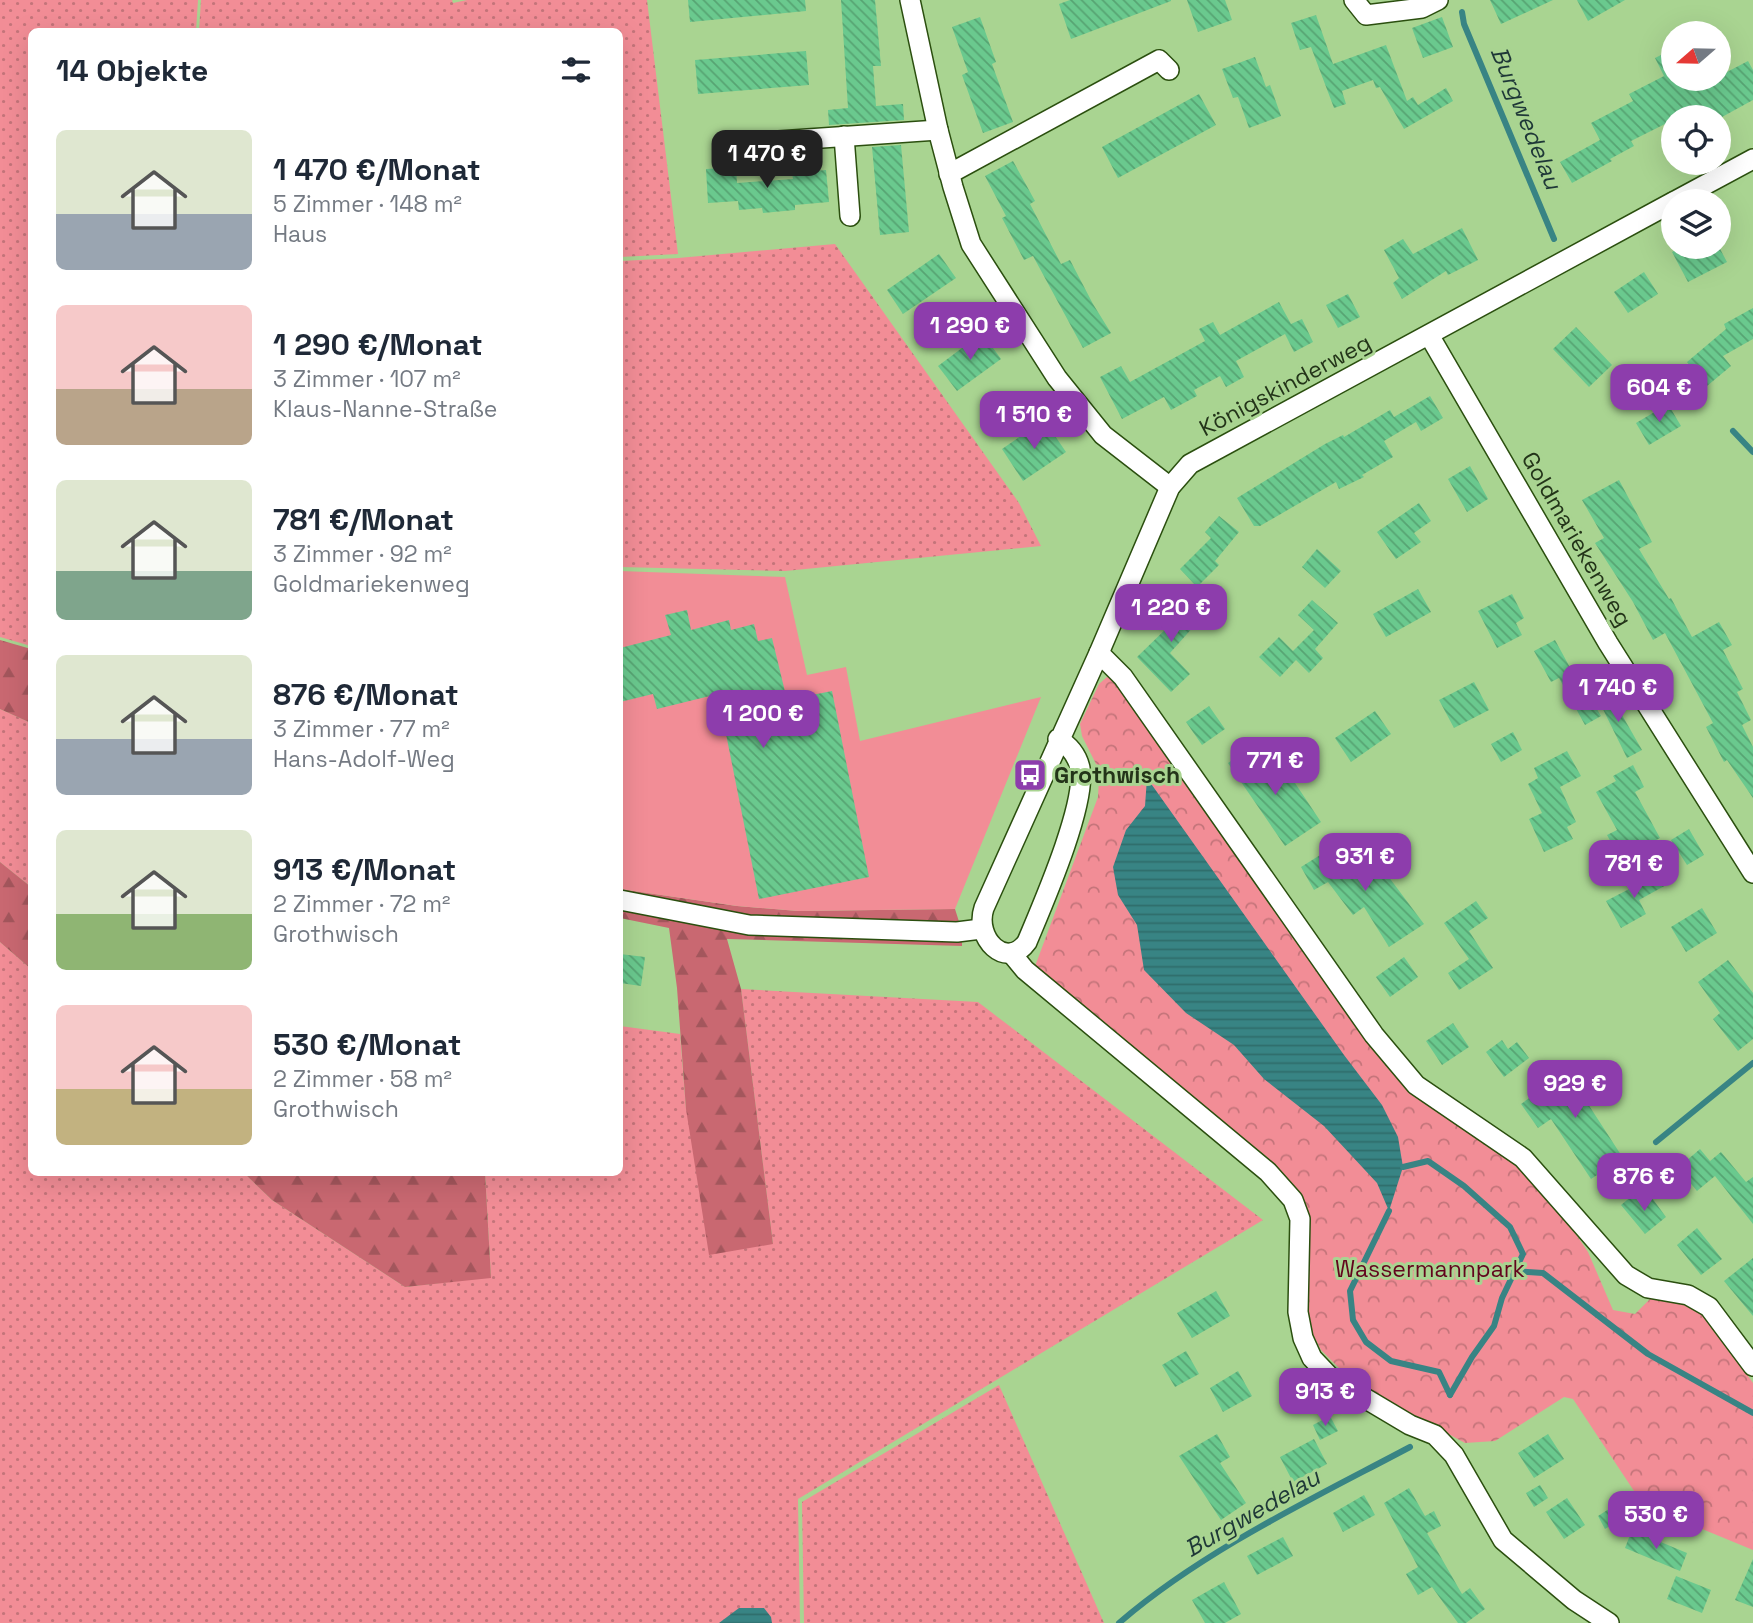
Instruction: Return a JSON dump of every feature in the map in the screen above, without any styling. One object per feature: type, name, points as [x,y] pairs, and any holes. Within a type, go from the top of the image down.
[{"type":"street","points":[[909,0],[938,130],[971,244],[1057,378],[1103,435],[1170,487]]},
{"type":"street","points":[[1360,8],[1422,8],[1438,0]]},
{"type":"street","points":[[950,174],[1159,60],[1169,70]]},
{"type":"street","points":[[764,142],[938,130]]},
{"type":"street","points":[[844,136],[850,216]]},
{"type":"street","name":"Königskinderweg","points":[[1698,189],[1753,159]]},
{"type":"street","name":"Königskinderweg","points":[[981,929],[984,908],[1099,653],[1170,487],[1190,464],[1661,209]]},
{"type":"street","name":"Goldmariekenweg","points":[[1430,335],[1608,643],[1753,873]]},
{"type":"street","points":[[1099,653],[1122,677],[1374,1035],[1416,1085],[1523,1158],[1626,1275],[1648,1288],[1688,1295],[1709,1307],[1753,1366]]},
{"type":"street","points":[[623,901],[749,925],[957,932],[981,929],[992,946],[999,951],[1011,953],[1023,948],[1036,921],[1062,855],[1078,795],[1081,780],[1076,756],[1058,739]]},
{"type":"street","points":[[1011,953],[1025,970],[1268,1172],[1293,1200],[1300,1219],[1298,1312],[1303,1338],[1312,1358],[1331,1378],[1434,1435],[1454,1455],[1503,1540],[1574,1600],[1609,1623]]},
{"type":"green space","points":[[0,0],[198,0],[196,28],[28,28],[28,645],[0,637]]},
{"type":"green space","points":[[201,0],[452,0],[453,3],[467,0],[647,0],[678,254],[623,257],[623,28],[199,28]]},
{"type":"green space","points":[[835,244],[1019,503],[1041,546],[785,571],[623,567],[623,261]]},
{"type":"green space","points":[[623,571],[785,577],[807,675],[846,667],[860,741],[1041,697],[955,909],[798,911],[737,906],[623,889]]},
{"type":"green space","points":[[0,640],[28,648],[28,722],[0,709]]},
{"type":"green space","name":"Wassermannpark","points":[[1107,677],[1118,681],[1410,1086],[1518,1165],[1569,1224],[1588,1252],[1613,1310],[1635,1314],[1653,1296],[1687,1302],[1703,1312],[1753,1383],[1753,1550],[1656,1510],[1634,1491],[1573,1399],[1564,1397],[1495,1441],[1465,1443],[1352,1381],[1321,1350],[1306,1321],[1293,1188],[1267,1157],[1034,969],[1098,797],[1097,766],[1082,736],[1080,724],[1099,684]]},
{"type":"green space","points":[[0,709],[28,722],[28,885],[0,862]]},
{"type":"green space","points":[[0,862],[28,885],[28,966],[0,942]]},
{"type":"green space","points":[[623,889],[737,906],[798,911],[955,909],[962,931],[962,946],[727,939],[741,989],[773,1244],[709,1255],[686,1109],[677,988],[669,928],[623,919]]},
{"type":"green space","points":[[0,942],[28,966],[28,1176],[247,1176],[272,1200],[405,1287],[491,1277],[485,1176],[623,1176],[623,1026],[680,1034],[686,1109],[773,1244],[741,989],[978,1002],[1263,1220],[798,1499],[800,1623],[0,1623]]},
{"type":"green space","points":[[247,1176],[485,1176],[491,1278],[405,1287],[272,1200]]},
{"type":"green space","points":[[999,1385],[1104,1623],[804,1623],[802,1502]]},
{"type":"water","points":[[1147,778],[1382,1105],[1398,1137],[1403,1167],[1389,1211],[1377,1183],[1324,1126],[1264,1079],[1234,1045],[1186,1013],[1144,970],[1137,925],[1118,895],[1113,867],[1126,830],[1145,806]]},
{"type":"water","points":[[739,1608],[764,1608],[772,1623],[719,1623]]},
{"type":"building","points":[[688,0],[805,0],[806,11],[690,22]]},
{"type":"building","points":[[841,0],[875,0],[881,66],[873,66],[876,106],[903,104],[904,120],[829,125],[828,110],[848,108]]},
{"type":"building","points":[[1070,0],[1171,1],[1071,39],[1059,4]]},
{"type":"building","points":[[1187,0],[1225,0],[1232,20],[1198,32]]},
{"type":"building","points":[[1490,0],[1553,0],[1501,24]]},
{"type":"building","points":[[1577,0],[1625,0],[1588,21]]},
{"type":"building","points":[[1316,15],[1333,64],[1386,45],[1407,101],[1413,97],[1418,105],[1446,88],[1453,101],[1404,129],[1380,87],[1376,88],[1373,80],[1342,91],[1346,104],[1334,108],[1311,47],[1300,50],[1291,23]]},
{"type":"building","points":[[980,17],[996,62],[992,64],[1013,122],[983,133],[962,75],[968,72],[952,27]]},
{"type":"building","points":[[1442,17],[1453,47],[1423,58],[1412,28]]},
{"type":"building","points":[[806,51],[809,85],[698,94],[695,60]]},
{"type":"building","points":[[1661,55],[1661,70],[1655,58]]},
{"type":"building","points":[[1255,57],[1266,87],[1270,85],[1281,116],[1249,128],[1238,97],[1233,98],[1222,69]]},
{"type":"building","points":[[1748,61],[1753,70],[1753,100],[1731,112],[1731,105],[1661,105],[1661,126],[1631,141],[1634,146],[1572,183],[1560,162],[1600,140],[1591,123],[1633,101],[1629,94],[1661,78],[1661,91],[1731,91],[1731,70]]},
{"type":"building","points":[[1199,94],[1216,125],[1118,178],[1102,147]]},
{"type":"building","points":[[901,145],[909,232],[880,235],[872,147]]},
{"type":"building","points":[[1013,161],[1035,201],[1030,204],[1061,264],[1070,260],[1111,333],[1083,348],[1033,256],[1024,260],[1002,218],[1006,216],[985,176]]},
{"type":"building","points":[[736,167],[737,183],[793,179],[792,173],[826,170],[829,202],[795,205],[795,210],[763,213],[762,208],[739,210],[738,201],[708,203],[706,169]]},
{"type":"building","points":[[1462,228],[1478,260],[1448,275],[1446,271],[1402,299],[1393,283],[1399,278],[1384,250],[1403,239],[1413,254]]},
{"type":"building","points":[[939,254],[956,278],[903,314],[887,290]]},
{"type":"building","points":[[1676,259],[1725,259],[1727,262],[1688,282]]},
{"type":"building","points":[[1644,272],[1658,294],[1628,313],[1614,292]]},
{"type":"building","points":[[1348,294],[1360,317],[1338,328],[1326,305]]},
{"type":"building","points":[[1279,302],[1291,324],[1302,319],[1313,342],[1294,352],[1285,334],[1236,361],[1244,377],[1226,387],[1220,376],[1194,390],[1197,396],[1171,410],[1164,397],[1122,419],[1100,377],[1121,366],[1130,382],[1205,341],[1199,329],[1213,322],[1220,335]]},
{"type":"building","points":[[1753,308],[1753,339],[1723,356],[1731,366],[1707,386],[1687,362],[1726,329],[1724,324]]},
{"type":"building","points":[[1576,327],[1612,365],[1589,387],[1553,349]]},
{"type":"building","points":[[982,333],[1001,359],[957,391],[938,366]]},
{"type":"building","points":[[1430,396],[1443,418],[1421,431],[1416,422],[1384,441],[1393,457],[1362,475],[1364,477],[1339,489],[1336,482],[1260,526],[1254,526],[1237,498],[1325,444],[1343,435],[1344,437],[1390,410],[1394,417]]},
{"type":"building","points":[[1668,404],[1681,426],[1649,445],[1636,423]]},
{"type":"building","points":[[1044,420],[1066,452],[1023,481],[1002,449]]},
{"type":"building","points":[[1470,466],[1488,499],[1467,512],[1448,479]]},
{"type":"building","points":[[1619,480],[1652,542],[1639,549],[1669,599],[1671,598],[1692,637],[1719,622],[1732,645],[1723,650],[1743,689],[1737,692],[1751,720],[1742,725],[1753,747],[1753,798],[1727,760],[1724,762],[1706,727],[1713,723],[1665,633],[1653,640],[1633,602],[1595,543],[1604,538],[1582,500]]},
{"type":"building","points":[[1419,503],[1431,521],[1414,533],[1421,542],[1396,559],[1377,532]]},
{"type":"building","points":[[1219,516],[1239,532],[1215,561],[1219,565],[1197,587],[1180,569],[1211,538],[1205,532]]},
{"type":"building","points":[[1317,549],[1341,571],[1325,588],[1302,567]]},
{"type":"building","points":[[1418,589],[1431,612],[1386,637],[1373,614]]},
{"type":"building","points":[[1179,594],[1203,616],[1170,653],[1190,674],[1171,692],[1137,657],[1171,624],[1161,615]]},
{"type":"building","points":[[1512,594],[1524,618],[1516,623],[1522,635],[1497,648],[1478,611]]},
{"type":"building","points":[[1312,600],[1338,623],[1315,649],[1323,658],[1309,673],[1296,660],[1280,677],[1259,657],[1279,637],[1293,651],[1314,630],[1298,615]]},
{"type":"building","points":[[687,610],[691,630],[729,620],[731,630],[754,624],[758,641],[772,638],[787,700],[832,691],[869,877],[759,899],[718,694],[657,709],[653,694],[623,701],[623,647],[671,635],[665,615]]},
{"type":"building","points":[[1555,640],[1585,695],[1588,694],[1601,716],[1585,725],[1559,678],[1551,682],[1534,651]]},
{"type":"building","points":[[1474,682],[1489,710],[1454,728],[1439,700]]},
{"type":"building","points":[[1606,687],[1642,750],[1627,758],[1595,693]]},
{"type":"building","points":[[1209,706],[1225,729],[1202,745],[1186,722]]},
{"type":"building","points":[[1375,711],[1391,734],[1351,762],[1335,738]]},
{"type":"building","points":[[1513,732],[1522,750],[1501,762],[1491,744]]},
{"type":"building","points":[[1253,746],[1277,782],[1289,774],[1321,822],[1285,846],[1228,763]]},
{"type":"building","points":[[1567,751],[1581,776],[1560,787],[1576,822],[1567,827],[1573,839],[1544,852],[1529,819],[1542,813],[1528,784],[1538,778],[1534,768]]},
{"type":"building","points":[[1633,765],[1644,787],[1635,792],[1660,838],[1620,859],[1607,835],[1617,830],[1596,792],[1616,781],[1613,776]]},
{"type":"building","points":[[1689,829],[1704,855],[1687,865],[1671,840]]},
{"type":"building","points":[[1341,842],[1361,877],[1379,864],[1424,924],[1389,947],[1364,907],[1353,915],[1328,882],[1314,890],[1301,867]]},
{"type":"building","points":[[1662,872],[1668,884],[1639,900],[1646,914],[1621,928],[1606,901]]},
{"type":"building","points":[[1476,901],[1488,918],[1469,931],[1493,968],[1459,990],[1448,973],[1469,959],[1444,923]]},
{"type":"building","points":[[1702,908],[1717,933],[1686,952],[1671,927]]},
{"type":"building","points":[[623,954],[645,957],[641,986],[623,983]]},
{"type":"building","points":[[1404,957],[1418,977],[1390,997],[1376,977]]},
{"type":"building","points":[[1728,960],[1753,993],[1753,1039],[1738,1051],[1713,1019],[1720,1013],[1698,982]]},
{"type":"building","points":[[1453,1023],[1469,1047],[1442,1065],[1426,1041]]},
{"type":"building","points":[[1502,1040],[1508,1049],[1517,1042],[1529,1058],[1504,1077],[1486,1052]]},
{"type":"building","points":[[1573,1067],[1586,1085],[1594,1080],[1603,1093],[1588,1104],[1623,1158],[1591,1179],[1551,1119],[1538,1128],[1521,1104]]},
{"type":"building","points":[[1700,1149],[1710,1161],[1721,1152],[1746,1182],[1753,1177],[1753,1224],[1715,1176],[1697,1191],[1678,1168]]},
{"type":"building","points":[[1633,1195],[1642,1206],[1652,1198],[1666,1217],[1645,1234],[1621,1205]]},
{"type":"building","points":[[1697,1228],[1722,1259],[1701,1275],[1677,1245]]},
{"type":"building","points":[[1753,1258],[1753,1316],[1724,1281]]},
{"type":"building","points":[[1216,1291],[1230,1316],[1192,1338],[1177,1313]]},
{"type":"building","points":[[1186,1351],[1199,1374],[1175,1387],[1162,1365]]},
{"type":"building","points":[[1238,1371],[1252,1396],[1223,1412],[1210,1388]]},
{"type":"building","points":[[1330,1416],[1338,1431],[1320,1440],[1313,1425]]},
{"type":"building","points":[[1217,1434],[1230,1457],[1220,1463],[1246,1503],[1221,1520],[1179,1456]]},
{"type":"building","points":[[1548,1434],[1564,1459],[1534,1478],[1518,1453]]},
{"type":"building","points":[[1314,1439],[1327,1464],[1293,1482],[1280,1457]]},
{"type":"building","points":[[1540,1485],[1548,1498],[1534,1507],[1526,1493]]},
{"type":"building","points":[[1409,1488],[1425,1516],[1434,1511],[1441,1526],[1427,1533],[1462,1594],[1470,1588],[1485,1609],[1466,1623],[1458,1623],[1432,1587],[1418,1595],[1406,1574],[1418,1567],[1384,1503]]},
{"type":"building","points":[[1364,1495],[1375,1515],[1343,1532],[1333,1513]]},
{"type":"building","points":[[1567,1498],[1585,1525],[1564,1539],[1546,1512]]},
{"type":"building","points":[[1612,1507],[1620,1520],[1605,1529],[1598,1516]]},
{"type":"building","points":[[1632,1530],[1687,1553],[1680,1571],[1625,1548]]},
{"type":"building","points":[[1283,1537],[1293,1556],[1257,1575],[1247,1556]]},
{"type":"building","points":[[1753,1559],[1753,1607],[1735,1600]]},
{"type":"building","points":[[1676,1576],[1711,1590],[1702,1613],[1667,1599]]},
{"type":"building","points":[[1224,1582],[1241,1614],[1225,1623],[1205,1623],[1192,1600]]},
{"type":"waterway","name":"Burgwedelau","points":[[1462,12],[1464,24],[1554,239]]},
{"type":"waterway","name":"Burgwedelau","points":[[1733,431],[1753,452]]},
{"type":"waterway","name":"Burgwedelau","points":[[1656,1142],[1753,1063]]},
{"type":"waterway","name":"Burgwedelau","points":[[1403,1167],[1428,1161],[1464,1186],[1510,1227],[1523,1254],[1502,1298],[1494,1326],[1450,1395]]},
{"type":"waterway","points":[[1389,1211],[1350,1291],[1353,1320],[1366,1342],[1391,1361],[1439,1372],[1450,1395]]},
{"type":"waterway","points":[[1514,1271],[1543,1273],[1648,1354],[1753,1413]]},
{"type":"waterway","name":"Burgwedelau","points":[[1119,1623],[1151,1597],[1222,1549],[1410,1447]]},
{"type":"place","name":"Grothwisch","points":[[1030,775]]}]
